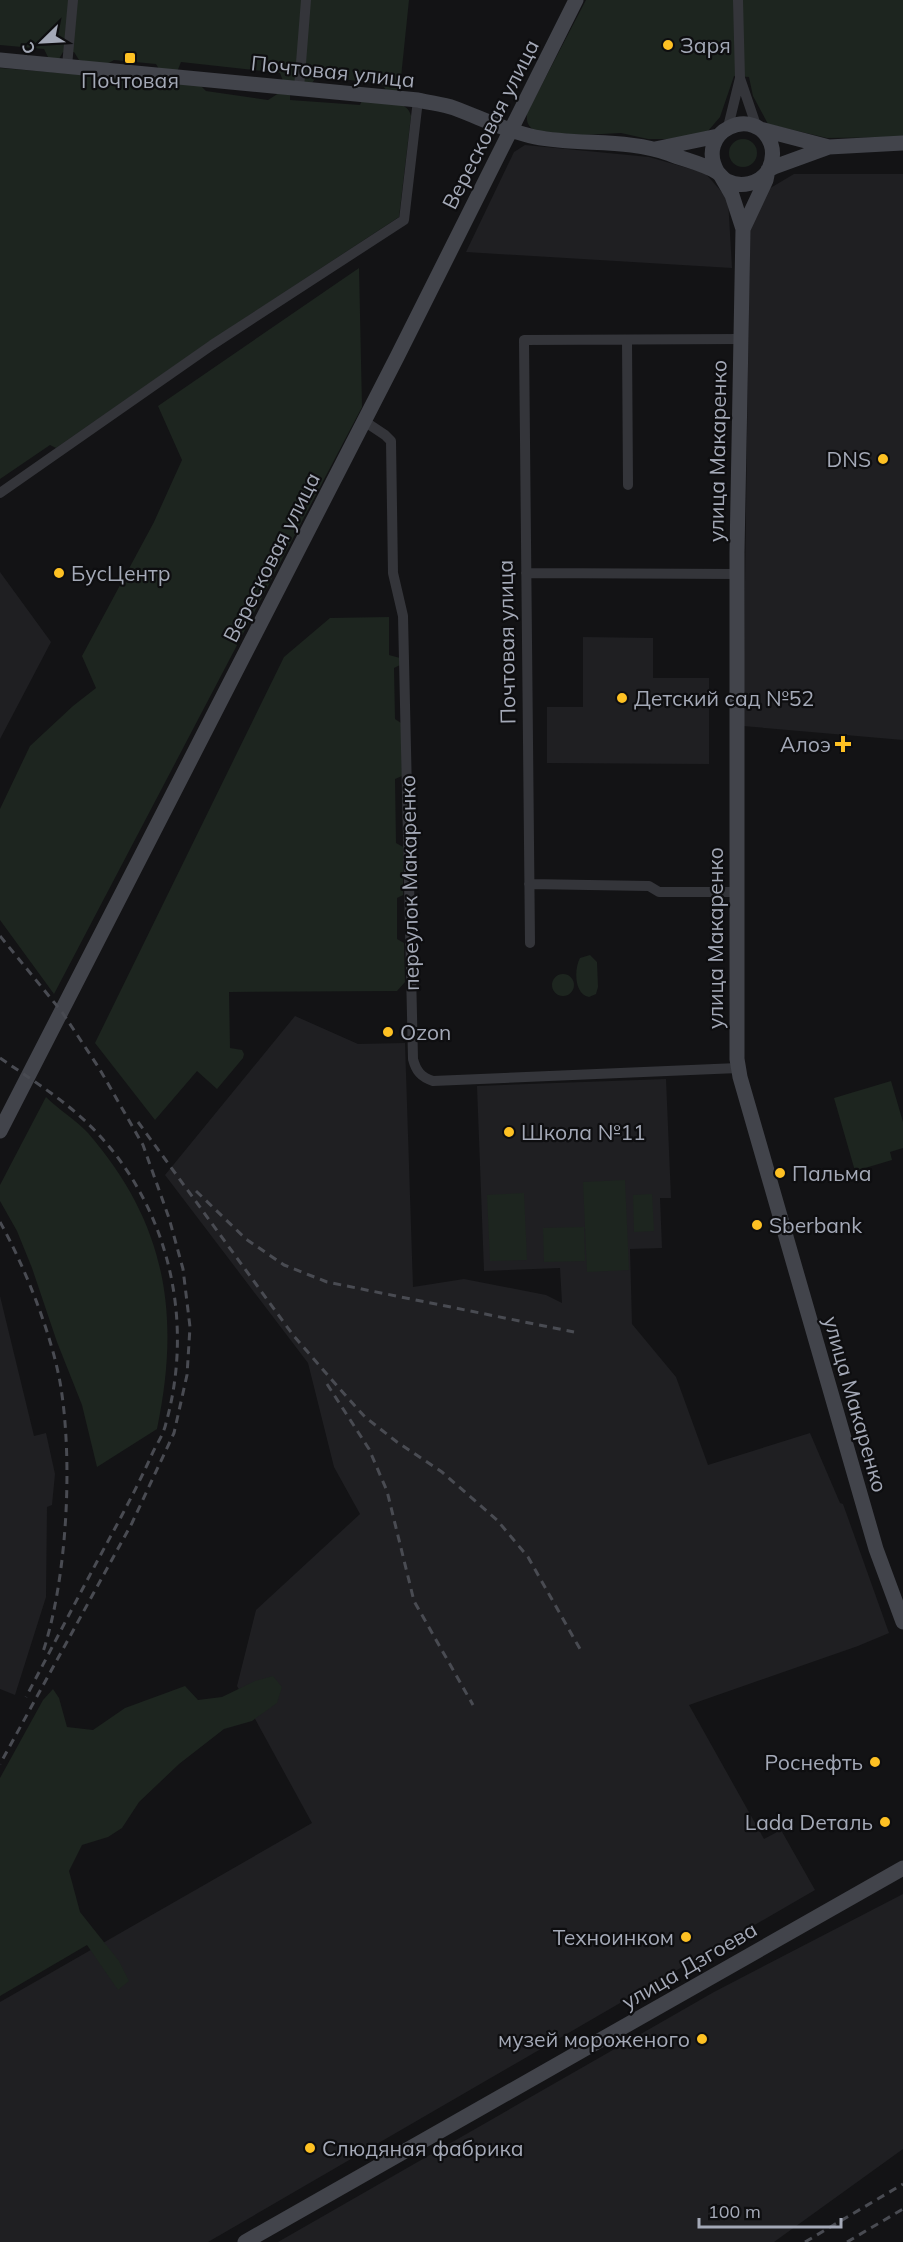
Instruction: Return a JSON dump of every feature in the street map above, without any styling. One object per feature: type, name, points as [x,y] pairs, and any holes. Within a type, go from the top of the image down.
[{"type":"street","points":[[67,66],[73,0]]},
{"type":"street","points":[[298,88],[306,0]]},
{"type":"street","name":"Вересковая улица","points":[[0,1131],[364,421],[576,0]]},
{"type":"street","points":[[738,0],[740,78],[758,129],[769,141],[772,151],[768,170]]},
{"type":"street","name":"Почтовая улица","points":[[0,60],[418,100],[452,107],[510,131],[538,138],[655,149],[719,174]]},
{"type":"street","points":[[740,78],[723,131],[712,154],[713,164],[719,174],[733,183],[748,184],[758,180],[768,170],[828,147]]},
{"type":"street","points":[[0,493],[213,345],[404,220],[418,100]]},
{"type":"street","points":[[723,131],[745,124],[828,147],[903,143]]},
{"type":"street","name":"Почтовая улица","points":[[655,149],[723,131]]},
{"type":"street","name":"улица Макаренко","points":[[742,229],[766,180],[768,170]]},
{"type":"street","name":"улица Макаренко","points":[[719,174],[732,195],[742,229],[737,574],[738,1068],[873,1539],[903,1622]]},
{"type":"street","points":[[628,485],[627,340],[740,339]]},
{"type":"street","name":"Почтовая улица","points":[[530,943],[524,340],[627,340]]},
{"type":"street","name":"переулок Макаренко","points":[[364,421],[386,435],[391,441],[393,573],[404,616],[415,1067],[420,1074],[433,1080],[738,1068]]},
{"type":"street","points":[[526,573],[737,574]]},
{"type":"street","points":[[529,884],[649,886],[659,892],[736,892]]},
{"type":"street","name":"улица Дзгоева","points":[[245,2242],[903,1868]]},
{"type":"shaded area","points":[[0,0],[409,0],[400,87],[396,92],[387,92],[382,84],[317,76],[312,83],[283,81],[280,73],[181,62],[177,72],[159,69],[156,64],[114,60],[105,65],[79,60],[74,52],[63,52],[59,59],[49,59],[44,49],[0,45]]},
{"type":"shaded area","points":[[586,0],[903,0],[903,137],[827,138],[768,124],[753,96],[749,77],[734,76],[720,117],[708,131],[681,139],[648,139],[621,133],[583,135],[539,132],[529,125],[527,113]]},
{"type":"shaded area","points":[[0,68],[199,84],[206,91],[268,100],[279,93],[290,94],[290,100],[360,105],[362,100],[383,101],[404,106],[409,110],[411,116],[399,217],[210,341],[56,448],[50,445],[0,479]]},
{"type":"shaded area","points":[[743,139],[753,143],[757,153],[753,163],[743,167],[733,163],[729,153],[733,143]]},
{"type":"shaded area","points":[[525,145],[649,157],[705,173],[728,199],[732,268],[466,252],[514,152]]},
{"type":"shaded area","points":[[794,174],[903,174],[903,740],[743,726],[750,220],[767,190]]},
{"type":"shaded area","points":[[359,268],[362,407],[54,994],[0,920],[0,809],[30,746],[96,688],[82,656],[154,522],[182,460],[158,406]]},
{"type":"shaded area","points":[[0,572],[51,642],[0,739]]},
{"type":"shaded area","points":[[389,617],[389,655],[400,658],[400,665],[394,668],[395,719],[401,723],[402,776],[395,779],[396,843],[403,847],[403,895],[397,898],[397,939],[404,943],[405,982],[397,991],[229,992],[230,1048],[242,1050],[243,1058],[217,1089],[197,1071],[155,1120],[95,1043],[284,657],[330,618]]},
{"type":"shaded area","points":[[583,637],[653,638],[653,678],[709,678],[709,764],[547,763],[547,707],[583,707]]},
{"type":"shaded area","points":[[590,955],[597,962],[598,987],[596,994],[589,997],[580,991],[576,974],[580,958]]},
{"type":"shaded area","points":[[559,974],[567,974],[574,981],[574,989],[567,996],[559,996],[552,989],[552,981]]},
{"type":"shaded area","points":[[295,1016],[358,1044],[405,1043],[413,1287],[464,1279],[546,1295],[562,1303],[560,1268],[484,1271],[477,1086],[666,1079],[671,1198],[660,1198],[662,1248],[630,1249],[632,1324],[676,1377],[708,1465],[810,1433],[840,1503],[843,1504],[889,1633],[689,1705],[764,1839],[781,1830],[815,1890],[208,2242],[0,2242],[0,2002],[312,1823],[237,1686],[256,1610],[360,1514],[334,1467],[308,1363],[165,1175]]},
{"type":"shaded area","points":[[891,1081],[903,1122],[903,1148],[890,1152],[892,1160],[855,1171],[834,1098]]},
{"type":"shaded area","points":[[46,1097],[88,1133],[114,1167],[135,1201],[150,1236],[161,1272],[166,1309],[167,1347],[164,1387],[157,1429],[97,1467],[82,1405],[57,1342],[32,1268],[17,1231],[0,1201],[0,1185]]},
{"type":"shaded area","points":[[625,1180],[629,1270],[587,1272],[583,1182]]},
{"type":"shaded area","points":[[524,1193],[527,1260],[490,1261],[487,1195]]},
{"type":"shaded area","points":[[652,1194],[654,1231],[634,1232],[633,1195]]},
{"type":"shaded area","points":[[584,1227],[585,1261],[544,1262],[543,1228]]},
{"type":"shaded area","points":[[0,1296],[34,1436],[46,1433],[55,1474],[52,1505],[47,1507],[46,1597],[15,1695],[0,1689]]},
{"type":"shaded area","points":[[273,1676],[282,1687],[277,1703],[252,1721],[224,1729],[179,1764],[139,1802],[122,1828],[108,1837],[82,1845],[69,1871],[80,1912],[119,1961],[129,1981],[118,1990],[87,1945],[0,1996],[0,1778],[43,1700],[53,1689],[59,1698],[67,1727],[93,1730],[125,1708],[185,1686],[198,1700],[222,1697],[255,1681]]},
{"type":"shaded area","points":[[903,1894],[903,2149],[774,2242],[278,2242],[714,1992]]},
{"type":"railway","points":[[0,936],[62,1012],[99,1068],[143,1145],[169,1218],[183,1269],[190,1327],[187,1375],[174,1433],[132,1523],[0,1764]]},
{"type":"railway","points":[[0,1058],[52,1094],[89,1124],[124,1166],[144,1199],[159,1234],[170,1271],[176,1309],[177,1347],[174,1385],[164,1430],[129,1502],[26,1697]]},
{"type":"railway","points":[[138,1122],[293,1335],[365,1417],[442,1472],[497,1520],[528,1557],[580,1649]]},
{"type":"railway","points":[[196,1191],[246,1239],[284,1265],[327,1282],[574,1332]]},
{"type":"railway","points":[[0,1222],[19,1260],[45,1325],[57,1368],[65,1419],[67,1487],[62,1558],[57,1593],[42,1655]]},
{"type":"railway","points":[[327,1384],[369,1449],[387,1491],[414,1601],[473,1705]]},
{"type":"railway","points":[[805,2242],[903,2184]]},
{"type":"railway","points":[[847,2242],[903,2209]]},
{"type":"place","name":"Заря","points":[[668,45]]},
{"type":"place","name":"Почтовая","points":[[130,58]]},
{"type":"place","name":"DNS","points":[[883,459]]},
{"type":"place","name":"БусЦентр","points":[[59,573]]},
{"type":"place","name":"Детский сад №52","points":[[622,698]]},
{"type":"place","name":"Алоэ","points":[[843,744]]},
{"type":"place","name":"Ozon","points":[[388,1032]]},
{"type":"place","name":"Школа №11","points":[[509,1132]]},
{"type":"place","name":"Пальма","points":[[780,1173]]},
{"type":"place","name":"Sberbank","points":[[757,1225]]},
{"type":"place","name":"Роснефть","points":[[875,1762]]},
{"type":"place","name":"Lada Dеталь","points":[[885,1822]]},
{"type":"place","name":"Техноинком","points":[[686,1937]]},
{"type":"place","name":"музей мороженого","points":[[702,2039]]},
{"type":"place","name":"Слюдяная фабрика","points":[[310,2148]]}]
